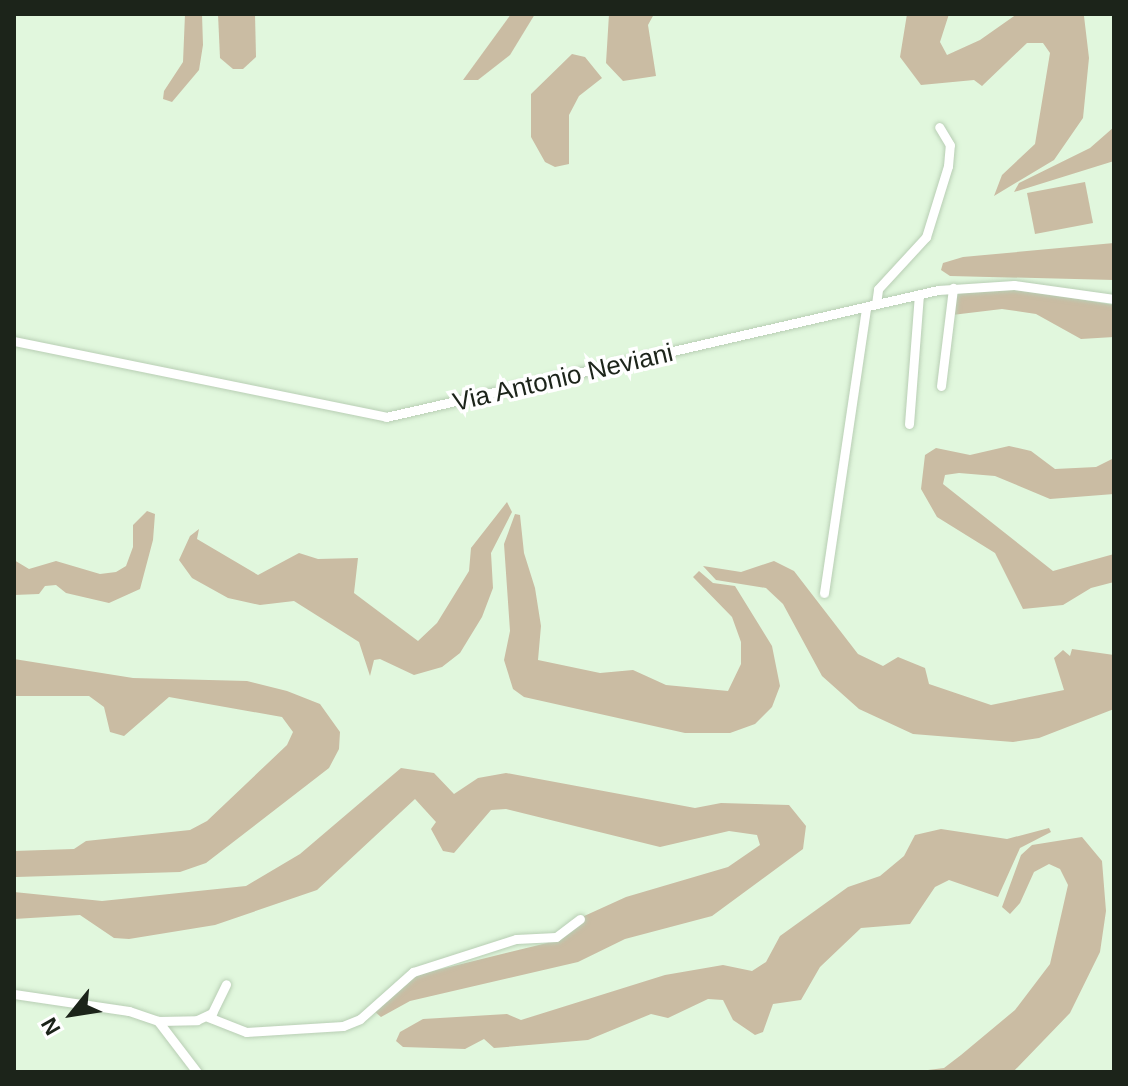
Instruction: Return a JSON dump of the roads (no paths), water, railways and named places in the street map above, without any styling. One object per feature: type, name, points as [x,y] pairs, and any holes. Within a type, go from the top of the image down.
[{"type":"street","points":[[824,593],[871,305],[878,289],[926,237],[948,166],[950,145],[939,127]]},
{"type":"street","name":"Via Antonio Neviani","points":[[14,341],[383,417],[953,288],[1014,285],[1114,299]]},
{"type":"street","points":[[941,386],[953,288]]},
{"type":"street","points":[[909,424],[919,294]]},
{"type":"street","points":[[14,994],[129,1011],[158,1021],[208,1017],[246,1032],[343,1026],[360,1019],[413,972],[516,939],[556,937],[580,919]]},
{"type":"street","points":[[208,1017],[226,984]]},
{"type":"street","points":[[158,1021],[197,1072]]}]
